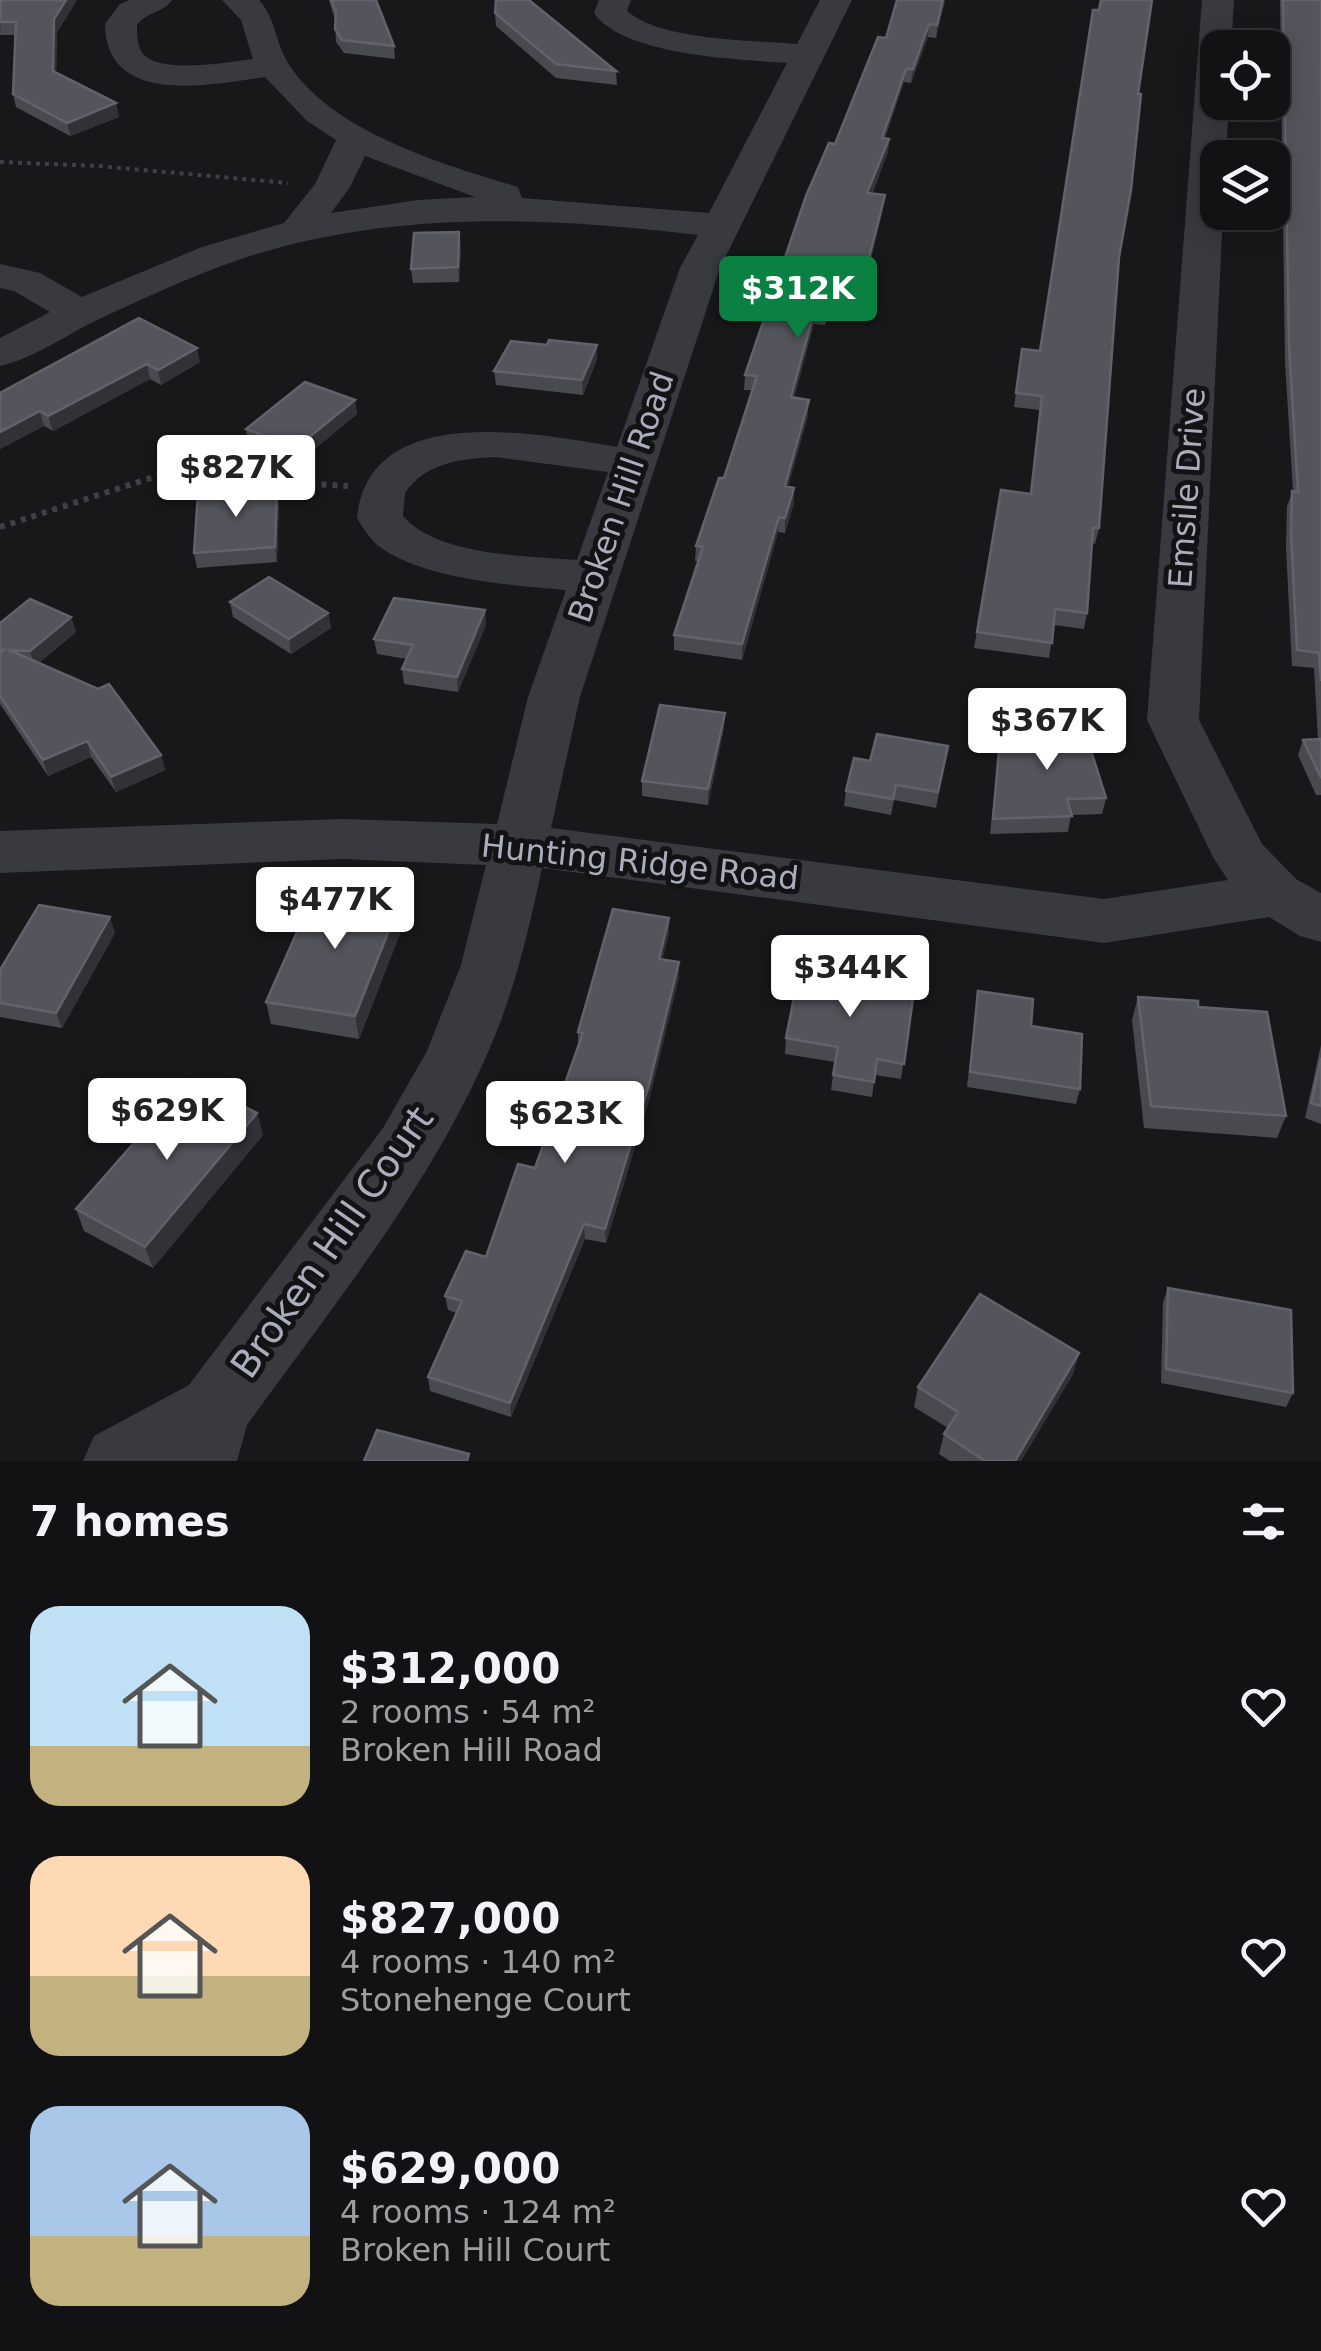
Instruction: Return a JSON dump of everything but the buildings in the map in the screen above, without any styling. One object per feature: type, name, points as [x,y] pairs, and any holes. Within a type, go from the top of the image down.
[{"type":"street","points":[[156,0],[131,11],[120,24],[127,56],[138,66],[172,74],[273,66]]},
{"type":"street","points":[[238,0],[251,8],[273,66],[298,95],[356,136],[426,168],[550,207]]},
{"type":"street","points":[[615,0],[610,13],[615,21],[633,31],[808,56]]},
{"type":"street","name":"Broken Hill Road","points":[[518,845],[554,697],[719,226],[836,0]]},
{"type":"street","name":"Emsile Drive","points":[[1218,0],[1172,720],[1240,856],[1298,907]]},
{"type":"street","points":[[298,230],[332,187],[356,136]]},
{"type":"street","points":[[0,354],[183,267],[298,230],[412,211],[550,207],[719,226]]},
{"type":"street","points":[[0,276],[26,280],[80,313]]},
{"type":"street","points":[[593,577],[454,560],[422,552],[394,536],[380,514],[384,490],[400,470],[415,460],[450,448],[474,445],[633,463]]},
{"type":"street","name":"Hunting Ridge Road","points":[[0,852],[342,840],[518,845],[792,877],[1104,921],[1298,907]]},
{"type":"street","name":"Broken Hill Court","points":[[120,1461],[207,1435],[406,1148],[455,1058],[491,965],[518,845]]},
{"type":"path","points":[[0,162],[98,166],[332,187]]},
{"type":"path","points":[[0,527],[160,475],[266,479],[384,490]]}]
